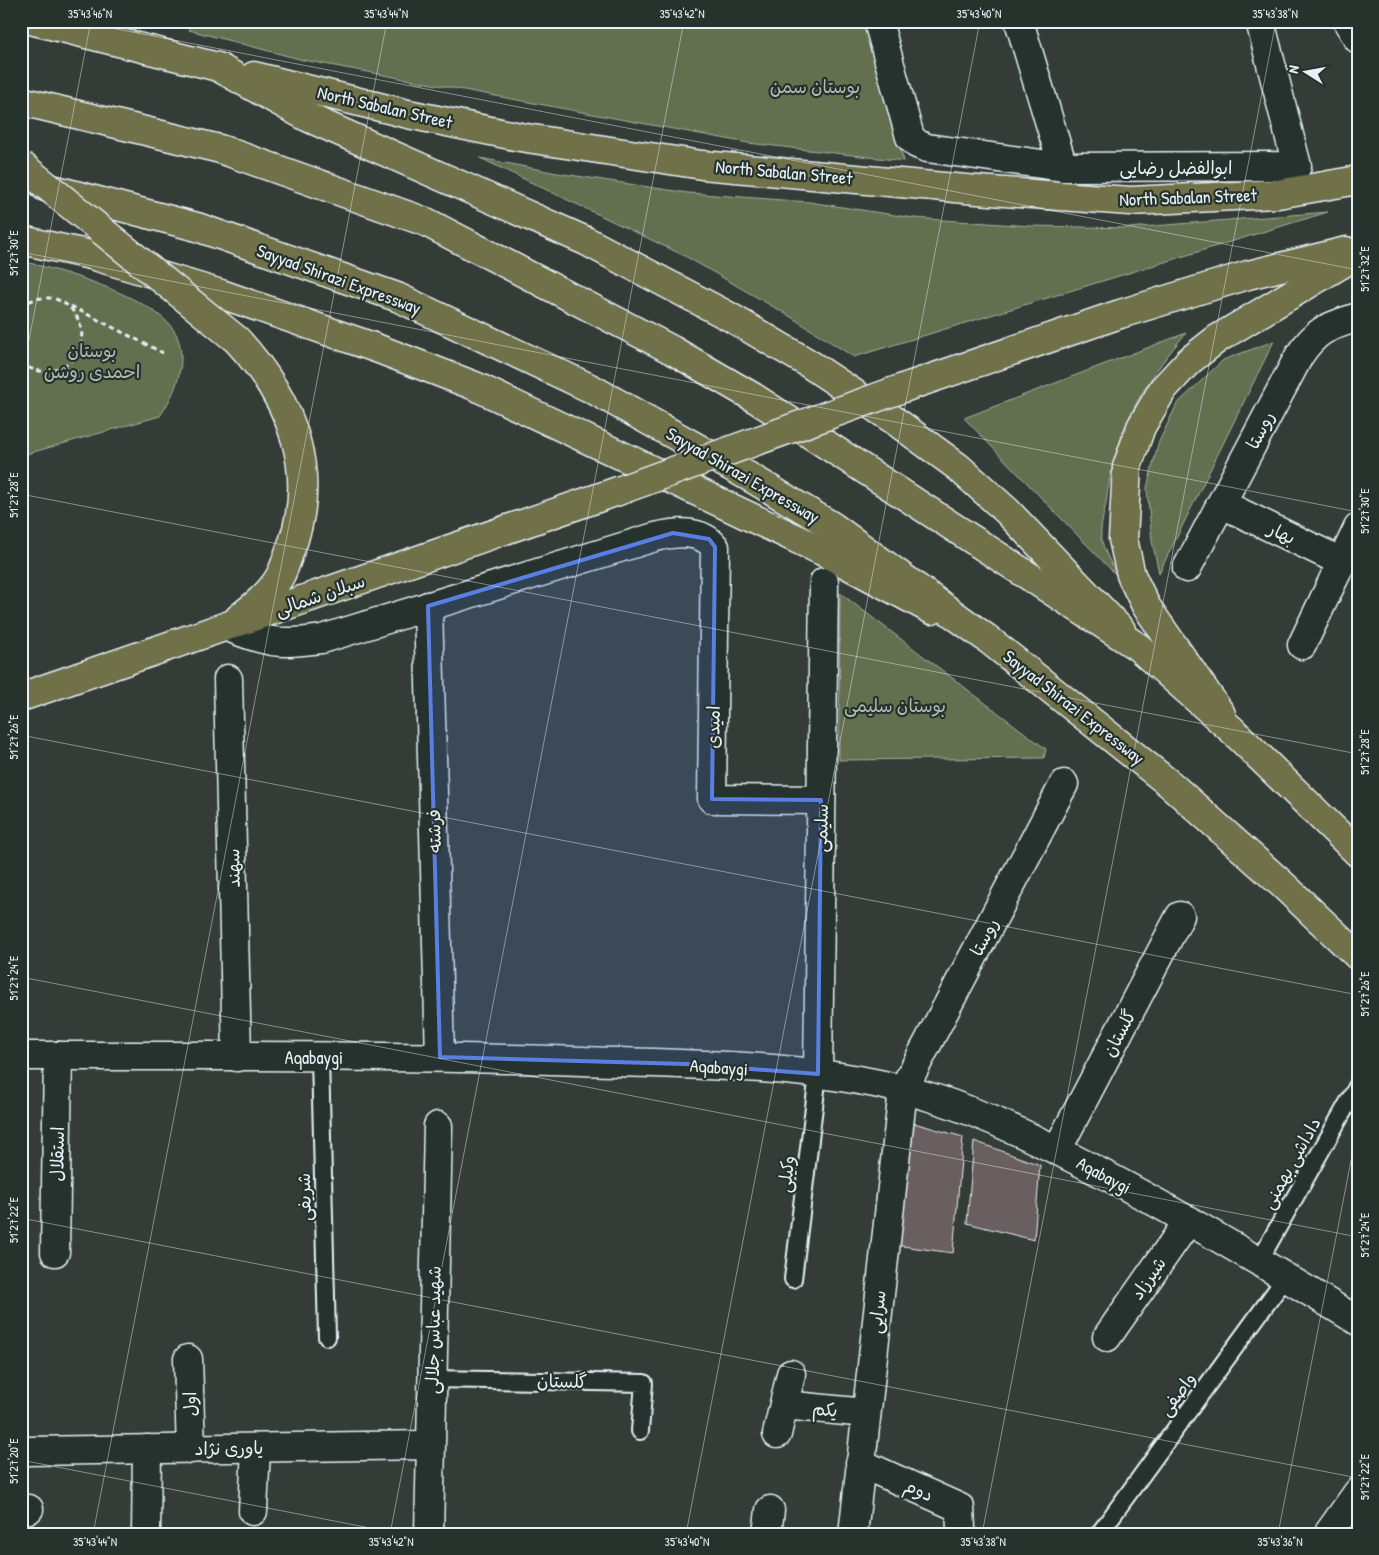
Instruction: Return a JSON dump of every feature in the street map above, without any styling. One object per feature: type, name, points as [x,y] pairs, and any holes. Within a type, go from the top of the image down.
[{"type":"main road","points":[[34,21],[218,67],[307,116],[586,241],[730,317],[808,363],[891,418],[958,467],[1007,511],[1138,647],[1232,730],[1358,853]]},
{"type":"main road","name":"North Sabalan Street","points":[[218,67],[437,120],[520,137],[702,165],[977,190],[1130,200],[1278,194],[1358,180]]},
{"type":"main road","points":[[21,101],[220,149],[426,222],[672,350],[753,397],[1138,647]]},
{"type":"main road","points":[[21,165],[238,340],[258,362],[275,387],[294,432],[304,482],[298,530],[278,580],[257,604],[228,627]]},
{"type":"main road","name":"Sayyad Shirazi Expressway","points":[[21,181],[197,228],[397,297],[592,389],[753,479],[832,526],[988,640],[1172,785],[1283,885],[1358,956]]},
{"type":"main road","points":[[21,240],[91,255],[221,294],[376,348],[475,386],[822,551],[988,640]]},
{"type":"main road","name":"سبلان شمالی","points":[[21,698],[618,491],[1120,314],[1248,276],[1358,248]]},
{"type":"main road","points":[[1232,730],[1146,606],[1131,576],[1123,539],[1127,467],[1141,427],[1163,389],[1190,361],[1217,339],[1358,254]]},
{"type":"street","name":"ابوالفضل رضایی","points":[[878,21],[910,137],[917,144],[927,148],[1063,167],[1297,166],[1260,21]]},
{"type":"street","points":[[1019,21],[1063,167]]},
{"type":"street","points":[[1347,21],[1358,39]]},
{"type":"street","name":"روستا","points":[[1187,568],[1298,356],[1310,339],[1326,328],[1358,317]]},
{"type":"street","name":"بهار","points":[[1222,504],[1342,562]]},
{"type":"street","points":[[1302,645],[1358,528]]},
{"type":"street","name":"امیدی","points":[[428,606],[673,533],[709,539],[716,547],[712,799],[821,800]]},
{"type":"street","name":"سلیمی","points":[[818,1074],[824,582]]},
{"type":"street","points":[[228,627],[261,640],[289,644],[322,639],[428,606]]},
{"type":"street","name":"فرشته","points":[[428,606],[440,1057]]},
{"type":"street","name":"سهند","points":[[228,679],[237,1056]]},
{"type":"street","name":"روستا","points":[[903,1090],[1064,784]]},
{"type":"street","name":"گلستان","points":[[1057,1150],[1180,916]]},
{"type":"street","name":"Aqabaygi","points":[[21,1056],[440,1057],[686,1064],[818,1074],[903,1090],[960,1108],[1057,1150],[1189,1220],[1358,1321]]},
{"type":"street","name":"استقلال","points":[[55,1252],[58,1056]]},
{"type":"street","name":"سرایی","points":[[853,1534],[903,1090]]},
{"type":"street","name":"شهید عباس جلالی","points":[[429,1534],[438,1126]]},
{"type":"street","name":"شیرزاد","points":[[1107,1337],[1189,1220]]},
{"type":"street","name":"اول","points":[[188,1359],[192,1448]]},
{"type":"street","points":[[776,1434],[792,1374]]},
{"type":"street","name":"یکم","points":[[784,1405],[866,1413]]},
{"type":"street","name":"یاوری نژاد","points":[[28,1451],[430,1445]]},
{"type":"street","points":[[253,1510],[256,1448]]},
{"type":"street","points":[[146,1449],[146,1534]]},
{"type":"street","name":"دوم","points":[[860,1463],[960,1508],[961,1528]]},
{"type":"street","points":[[1328,1534],[1358,1492]]},
{"type":"lane","name":"شریفی","points":[[320,1057],[327,1337]]},
{"type":"lane","name":"وکیلی","points":[[793,1279],[818,1074]]},
{"type":"lane","name":"داداشی بهمنی","points":[[1259,1261],[1358,1085]]},
{"type":"lane","name":"واصفی","points":[[1099,1534],[1286,1278]]},
{"type":"lane","name":"گلستان","points":[[432,1379],[644,1383],[640,1431]]},
{"type":"path","points":[[21,306],[41,297],[64,302],[163,353]]},
{"type":"path","points":[[21,363],[41,372],[53,371],[65,366],[74,358],[80,346],[82,334],[80,322],[74,310],[64,302]]},
{"type":"highlighted area","points":[[673,533],[709,539],[715,547],[712,799],[821,800],[818,1074],[686,1064],[440,1057],[428,606]]},
{"type":"green space","name":"بوستان سمن","points":[[189,21],[439,21],[442,26],[470,21],[864,21],[904,161],[748,143],[303,60],[189,30]]},
{"type":"green space","points":[[480,158],[557,173],[688,193],[809,202],[914,218],[1031,226],[1129,228],[1328,212],[854,357],[791,317],[685,256]]},
{"type":"green space","name":"بوستان احمدی روشن","points":[[21,261],[83,279],[131,298],[167,322],[177,336],[181,357],[175,388],[160,416],[23,455],[21,450]]},
{"type":"green space","points":[[1186,333],[1155,372],[1143,392],[1123,432],[1116,454],[1110,478],[1101,537],[1117,576],[964,418]]},
{"type":"green space","points":[[1274,341],[1159,573],[1152,541],[1147,488],[1158,444],[1177,404],[1223,360]]},
{"type":"green space","name":"بوستان سلیمی","points":[[840,593],[1046,749],[1044,758],[839,760]]},
{"type":"building","points":[[914,1123],[963,1137],[953,1253],[895,1245],[907,1124]]},
{"type":"building","points":[[974,1141],[1040,1165],[1034,1240],[967,1223]]}]
